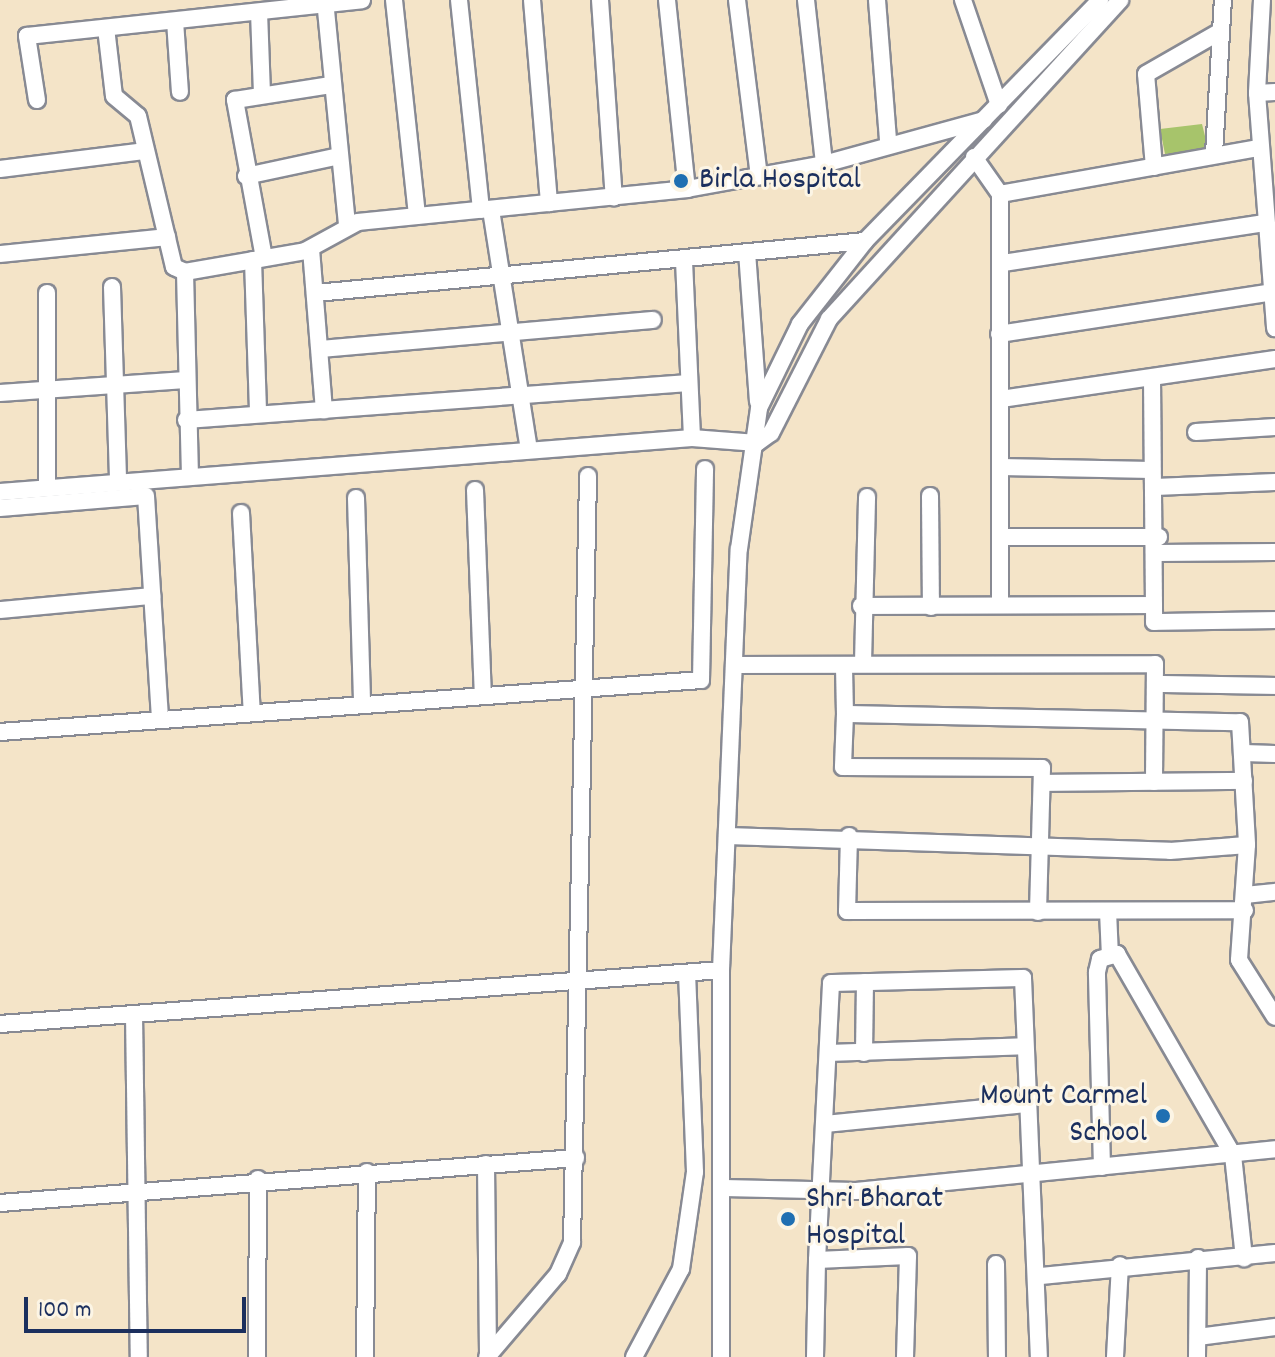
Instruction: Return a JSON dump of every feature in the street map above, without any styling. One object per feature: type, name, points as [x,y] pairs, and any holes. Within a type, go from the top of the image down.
[{"type":"street","points":[[37,100],[27,36],[362,0]]},
{"type":"street","points":[[394,0],[417,216]]},
{"type":"street","points":[[459,0],[486,210],[522,395],[529,450]]},
{"type":"street","points":[[532,0],[549,203]]},
{"type":"street","points":[[600,0],[614,198]]},
{"type":"street","points":[[667,0],[687,189]]},
{"type":"street","points":[[737,0],[759,177]]},
{"type":"street","points":[[806,0],[824,164]]},
{"type":"street","points":[[888,141],[877,2],[896,0]]},
{"type":"street","points":[[963,0],[999,105]]},
{"type":"street","points":[[759,408],[800,324],[865,241],[1100,0]]},
{"type":"street","points":[[0,492],[190,474],[692,438],[757,443],[771,433],[829,319],[1120,0]]},
{"type":"street","points":[[1214,154],[1223,0]]},
{"type":"street","points":[[1262,0],[1268,24],[1257,93],[1265,158],[1275,328]]},
{"type":"street","points":[[325,2],[347,224]]},
{"type":"street","points":[[259,12],[262,94]]},
{"type":"street","points":[[175,21],[180,92]]},
{"type":"street","points":[[106,28],[114,96],[136,111],[174,267],[185,272],[311,249],[347,224],[687,189],[824,164],[888,141],[984,120]]},
{"type":"street","points":[[1154,167],[1146,74],[1221,31]]},
{"type":"street","points":[[258,414],[258,259],[235,100],[331,85]]},
{"type":"street","points":[[1257,93],[1275,92]]},
{"type":"street","points":[[0,169],[144,151]]},
{"type":"street","points":[[1000,194],[1214,154],[1265,158]]},
{"type":"street","points":[[246,176],[339,156]]},
{"type":"street","points":[[974,157],[1000,194],[1003,263],[999,334],[1000,604]]},
{"type":"street","points":[[1003,263],[1269,227]]},
{"type":"street","points":[[0,254],[167,237]]},
{"type":"street","points":[[316,293],[684,261],[865,241]]},
{"type":"street","points":[[311,249],[324,410]]},
{"type":"street","points":[[721,1357],[724,1188],[721,970],[739,549],[757,443],[759,408],[747,252]]},
{"type":"street","points":[[684,261],[692,438]]},
{"type":"street","points":[[185,272],[186,420],[190,474]]},
{"type":"street","points":[[112,287],[118,481]]},
{"type":"street","points":[[47,293],[47,487]]},
{"type":"street","points":[[999,334],[1273,296]]},
{"type":"street","points":[[320,349],[510,335],[653,320]]},
{"type":"street","points":[[1001,399],[1275,359]]},
{"type":"street","points":[[1152,378],[1152,470],[1158,545],[1154,622],[1275,620]]},
{"type":"street","points":[[0,393],[186,380]]},
{"type":"street","points":[[186,420],[689,383]]},
{"type":"street","points":[[1196,432],[1275,427]]},
{"type":"street","points":[[1001,467],[1152,470]]},
{"type":"street","points":[[0,732],[701,680],[705,469]]},
{"type":"street","points":[[488,1356],[558,1274],[572,1242],[588,476]]},
{"type":"street","points":[[1155,487],[1275,482]]},
{"type":"street","points":[[475,490],[483,696]]},
{"type":"street","points":[[0,508],[146,496],[160,720]]},
{"type":"street","points":[[930,496],[931,607]]},
{"type":"street","points":[[863,663],[861,606],[867,497]]},
{"type":"street","points":[[356,498],[362,705]]},
{"type":"street","points":[[241,513],[252,713]]},
{"type":"street","points":[[1001,537],[1275,552]]},
{"type":"street","points":[[0,610],[152,596]]},
{"type":"street","points":[[861,606],[1154,605]]},
{"type":"street","points":[[735,665],[1155,664],[1154,782]]},
{"type":"street","points":[[844,667],[843,767],[1042,768],[1043,842],[1038,912]]},
{"type":"street","points":[[1157,684],[1275,686]]},
{"type":"street","points":[[845,714],[1228,716],[1240,722],[1247,845],[1239,960],[1275,1017]]},
{"type":"street","points":[[1244,753],[1275,754]]},
{"type":"street","points":[[1043,783],[1244,781]]},
{"type":"street","points":[[728,836],[1043,842],[1170,851],[1247,845]]},
{"type":"street","points":[[849,836],[847,911],[1108,911],[1245,902],[1275,892]]},
{"type":"street","points":[[1108,911],[1110,956]]},
{"type":"street","points":[[1102,1167],[1097,972],[1100,959],[1117,954],[1139,985],[1233,1155],[1244,1258]]},
{"type":"street","points":[[0,1024],[721,970]]},
{"type":"street","points":[[634,1357],[681,1269],[693,1186],[687,973]]},
{"type":"street","points":[[815,1357],[819,1192],[831,983],[1023,978],[1028,1178],[1041,1276],[1039,1357]]},
{"type":"street","points":[[864,1053],[865,982]]},
{"type":"street","points":[[134,1014],[133,1194],[139,1357]]},
{"type":"street","points":[[828,1053],[1024,1046]]},
{"type":"street","points":[[825,1124],[1026,1104]]},
{"type":"street","points":[[724,1188],[819,1192],[1028,1178],[1275,1149]]},
{"type":"street","points":[[0,1203],[133,1194],[258,1179],[576,1158]]},
{"type":"street","points":[[486,1164],[488,1356]]},
{"type":"street","points":[[365,1357],[367,1172]]},
{"type":"street","points":[[257,1357],[258,1179]]},
{"type":"street","points":[[1041,1276],[1120,1265],[1198,1258],[1244,1258],[1275,1253]]},
{"type":"street","points":[[817,1260],[908,1256],[905,1357]]},
{"type":"street","points":[[1197,1357],[1198,1258]]},
{"type":"street","points":[[996,1264],[997,1357]]},
{"type":"street","points":[[1115,1357],[1120,1265]]},
{"type":"street","points":[[1198,1337],[1275,1327]]},
{"type":"green space","points":[[1202,124],[1209,152],[1165,154],[1160,129]]},
{"type":"place","name":"Birla Hospital","points":[[681,181]]},
{"type":"place","name":"Mount Carmel School","points":[[1163,1116]]},
{"type":"place","name":"Shri Bharat Hospital","points":[[788,1219]]}]
